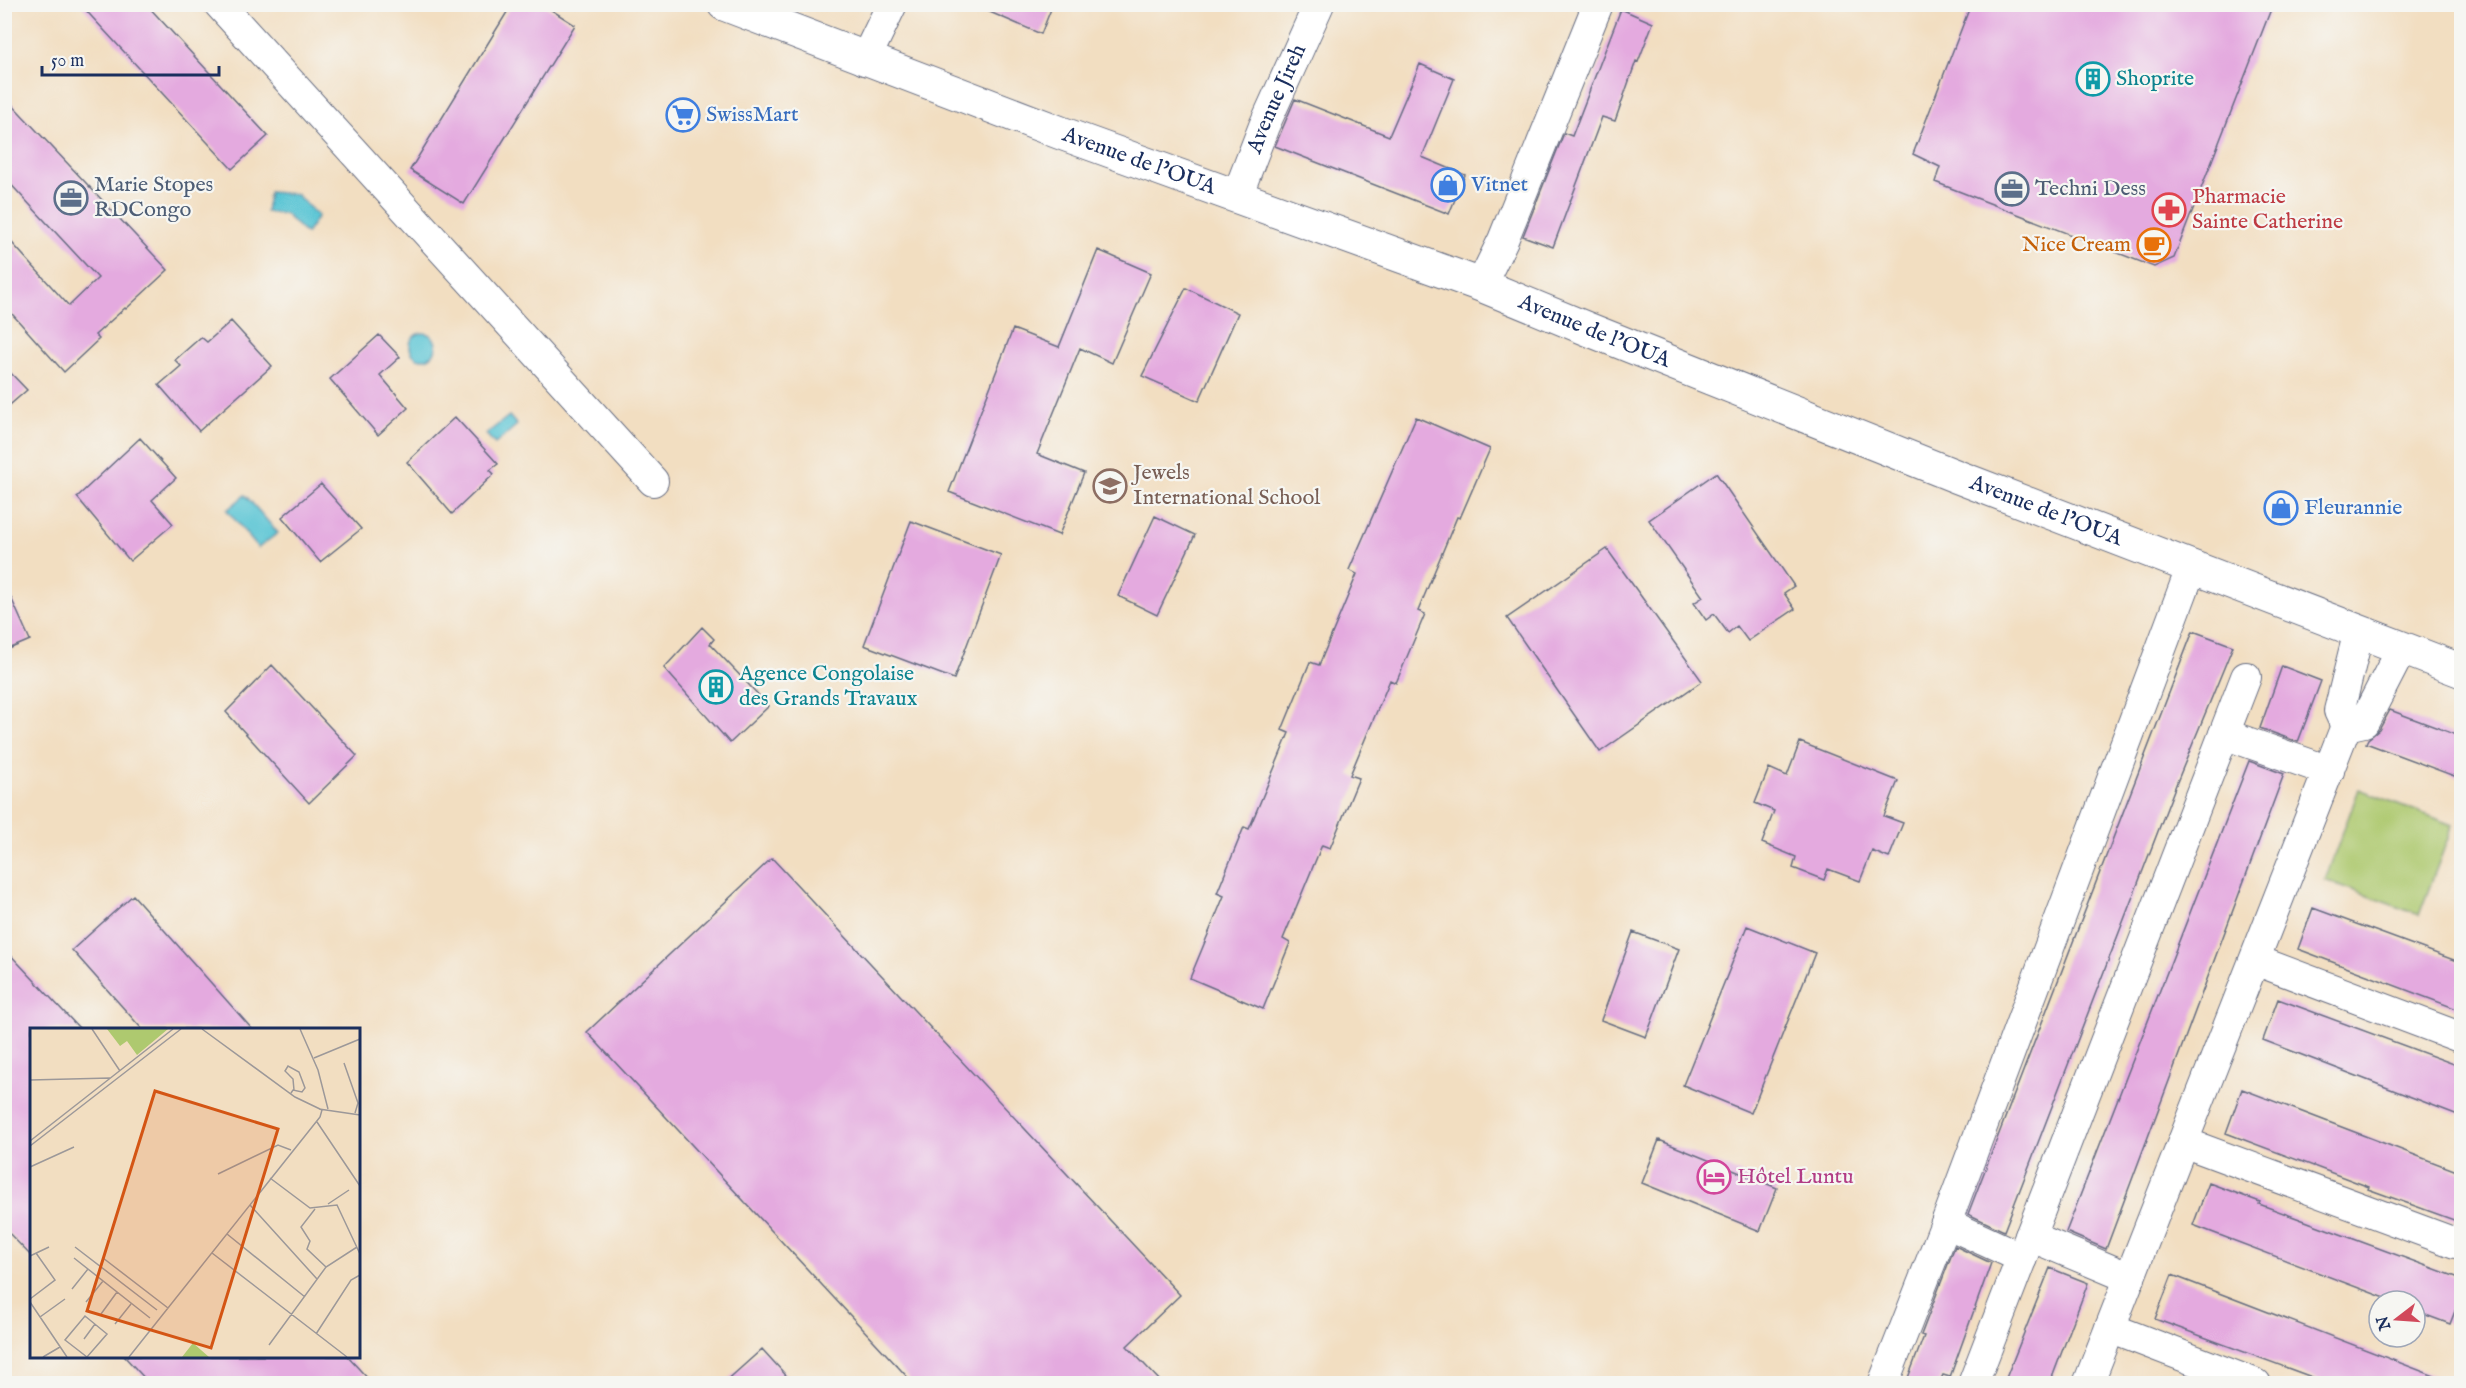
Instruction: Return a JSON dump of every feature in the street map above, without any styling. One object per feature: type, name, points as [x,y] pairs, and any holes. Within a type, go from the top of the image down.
[{"type":"main road","name":"Avenue de l’OUA","points":[[723,4],[865,60],[1481,285],[1947,472],[2462,671]]},
{"type":"street","points":[[219,4],[653,481]]},
{"type":"street","points":[[865,60],[892,4]]},
{"type":"street","name":"Avenue Jireh","points":[[1237,196],[1264,126],[1319,4]]},
{"type":"street","points":[[1481,285],[1503,240],[1598,4]]},
{"type":"street","points":[[1882,1383],[1946,1223],[2192,566]]},
{"type":"street","points":[[2088,1383],[2346,726],[2338,711],[2359,631]]},
{"type":"street","points":[[2346,726],[2364,722],[2402,648]]},
{"type":"street","points":[[1973,1383],[2246,677]]},
{"type":"street","points":[[2224,734],[2329,771]]},
{"type":"street","points":[[2255,960],[2462,1038]]},
{"type":"street","points":[[2183,1142],[2455,1243]]},
{"type":"street","points":[[1946,1223],[2130,1278]]},
{"type":"street","points":[[2110,1328],[2256,1383]]},
{"type":"green space","points":[[2359,789],[2453,825],[2419,915],[2325,880]]},
{"type":"water","points":[[269,192],[296,194],[318,216],[306,234],[285,214],[266,212]]},
{"type":"water","points":[[423,333],[432,337],[436,346],[432,355],[423,359],[414,355],[410,346],[414,337]]},
{"type":"water","points":[[509,416],[517,425],[495,444],[486,434]]},
{"type":"water","points":[[245,495],[278,533],[258,548],[227,510]]},
{"type":"building","points":[[80,4],[146,4],[268,136],[232,169]]},
{"type":"building","points":[[512,4],[542,4],[575,25],[464,204],[410,170]]},
{"type":"building","points":[[971,4],[1053,4],[1041,34]]},
{"type":"building","name":"Shoprite","points":[[1971,4],[2273,4],[2174,258],[2154,267],[1935,182],[1940,167],[1913,154]]},
{"type":"building","points":[[1621,9],[1653,23],[1638,62],[1636,61],[1615,121],[1602,117],[1553,247],[1523,236],[1564,133],[1572,136]]},
{"type":"building","points":[[1420,64],[1454,79],[1422,157],[1465,175],[1449,214],[1275,146],[1295,99],[1389,136]]},
{"type":"building","points":[[4,96],[168,270],[95,335],[99,339],[64,372],[4,305],[4,234],[69,306],[98,278],[4,177]]},
{"type":"building","points":[[1098,250],[1151,273],[1112,363],[1080,348],[1037,454],[1084,473],[1059,535],[949,492],[1013,329],[1059,347]]},
{"type":"building","points":[[1186,288],[1238,313],[1199,401],[1142,376]]},
{"type":"building","points":[[231,321],[272,366],[199,431],[159,385],[181,366],[175,360],[201,337],[207,342]]},
{"type":"building","points":[[379,335],[400,357],[380,375],[408,408],[378,435],[330,379]]},
{"type":"building","points":[[4,366],[27,390],[4,410]]},
{"type":"building","points":[[455,417],[498,464],[490,470],[494,474],[452,514],[407,462]]},
{"type":"building","points":[[1416,417],[1490,449],[1460,518],[1457,517],[1418,611],[1425,614],[1396,683],[1390,680],[1350,775],[1359,778],[1330,848],[1322,845],[1283,939],[1290,943],[1263,1009],[1190,978],[1224,896],[1217,893],[1244,827],[1249,829],[1289,733],[1282,730],[1310,662],[1319,665],[1357,574],[1349,570]]},
{"type":"building","points":[[140,438],[176,478],[152,500],[173,524],[130,561],[77,497]]},
{"type":"building","points":[[1716,473],[1794,586],[1784,593],[1795,609],[1748,641],[1737,626],[1728,633],[1714,614],[1706,620],[1694,603],[1703,597],[1649,520]]},
{"type":"building","points":[[321,484],[361,529],[320,562],[282,517]]},
{"type":"building","points":[[1155,516],[1195,535],[1157,615],[1118,596]]},
{"type":"building","points":[[911,521],[1001,555],[954,679],[864,645]]},
{"type":"building","points":[[1607,549],[1702,681],[1600,752],[1507,618]]},
{"type":"building","points":[[4,582],[30,640],[4,651]]},
{"type":"building","name":"Agence Congolaise des Grands Travaux","points":[[702,627],[714,639],[710,644],[769,706],[730,743],[664,668]]},
{"type":"building","points":[[2193,631],[2233,646],[2177,782],[2004,1231],[1968,1214]]},
{"type":"building","points":[[272,665],[357,756],[309,803],[226,712]]},
{"type":"building","points":[[2282,666],[2321,681],[2298,742],[2260,728]]},
{"type":"building","points":[[2390,710],[2462,737],[2462,779],[2366,743],[2379,730]]},
{"type":"building","points":[[1800,742],[1898,781],[1884,816],[1903,823],[1889,858],[1872,851],[1860,881],[1828,869],[1824,880],[1793,868],[1796,857],[1762,843],[1774,811],[1755,803],[1769,768],[1787,776]]},
{"type":"building","points":[[2249,761],[2284,774],[2106,1249],[2066,1232]]},
{"type":"building","points":[[772,858],[1180,1295],[1127,1346],[1162,1383],[913,1383],[587,1032]]},
{"type":"building","points":[[133,895],[251,1028],[141,1028],[72,950]]},
{"type":"building","points":[[2313,908],[2462,963],[2462,1011],[2298,949]]},
{"type":"building","points":[[1747,926],[1815,953],[1751,1113],[1683,1085]]},
{"type":"building","points":[[1633,932],[1679,949],[1646,1037],[1601,1020]]},
{"type":"building","points":[[4,948],[79,1028],[30,1028],[30,1255],[4,1228]]},
{"type":"building","points":[[2278,999],[2462,1067],[2462,1104],[2458,1115],[2263,1040]]},
{"type":"building","points":[[2242,1089],[2462,1173],[2462,1223],[2226,1133]]},
{"type":"building","points":[[1659,1140],[1777,1188],[1760,1231],[1642,1183]]},
{"type":"building","points":[[2209,1183],[2260,1202],[2259,1204],[2462,1279],[2462,1293],[2450,1324],[2427,1315],[2427,1289],[2367,1289],[2367,1291],[2193,1225]]},
{"type":"building","points":[[1955,1246],[1991,1263],[1950,1377],[1943,1375],[1939,1383],[1906,1383],[1924,1336],[1921,1335]]},
{"type":"building","points":[[2050,1268],[2088,1283],[2050,1383],[2004,1383]]},
{"type":"building","points":[[2172,1275],[2450,1383],[2328,1383],[2155,1319]]},
{"type":"building","points":[[762,1349],[793,1383],[724,1383]]},
{"type":"building","points":[[126,1358],[349,1358],[372,1383],[149,1383]]},
{"type":"place","name":"Shoprite","points":[[2093,79]]},
{"type":"place","name":"SwissMart","points":[[683,115]]},
{"type":"place","name":"Vitnet","points":[[1448,185]]},
{"type":"place","name":"Techni Dess","points":[[2012,189]]},
{"type":"place","name":"Marie Stopes RDCongo","points":[[71,198]]},
{"type":"place","name":"Pharmacie Sainte Catherine","points":[[2169,210]]},
{"type":"place","name":"Nice Cream","points":[[2154,245]]},
{"type":"place","name":"Jewels International School","points":[[1110,486]]},
{"type":"place","name":"Fleurannie","points":[[2281,508]]},
{"type":"place","name":"Agence Congolaise des Grands Travaux","points":[[716,687]]},
{"type":"place","name":"Hôtel Luntu","points":[[1714,1177]]}]
